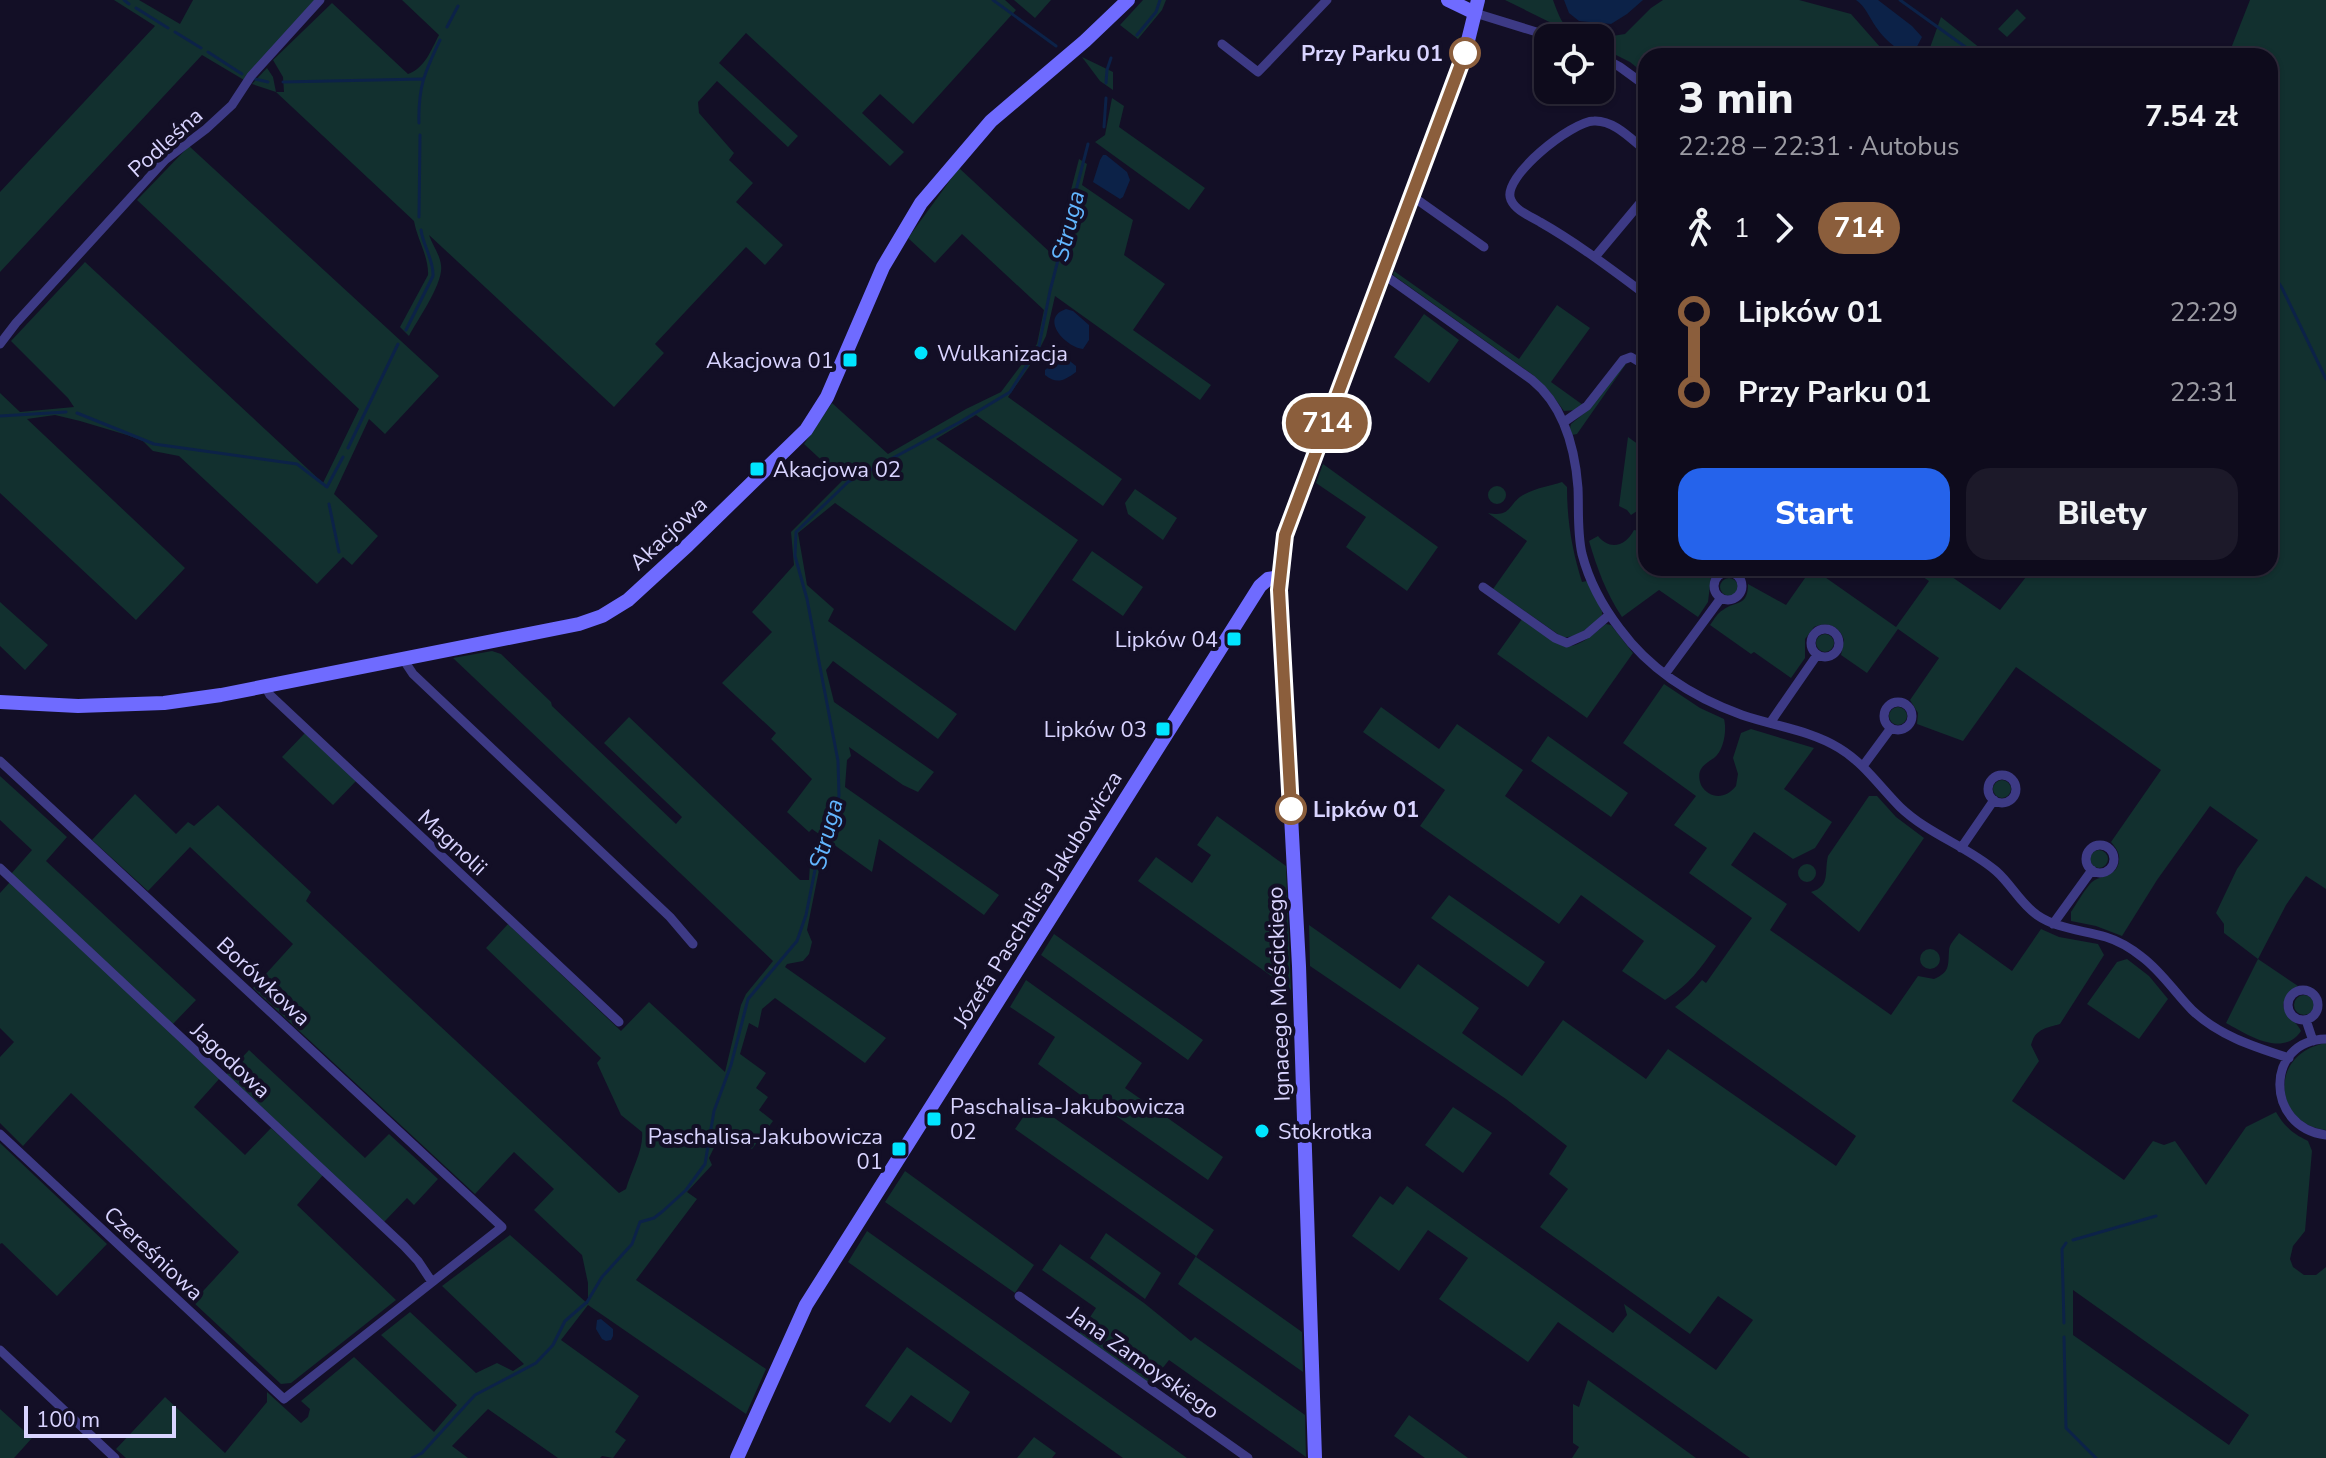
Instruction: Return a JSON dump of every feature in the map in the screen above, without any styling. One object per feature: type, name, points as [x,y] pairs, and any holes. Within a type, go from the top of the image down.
[{"type":"street","name":"Podleśna","points":[[0,344],[165,160],[232,105],[251,76],[320,0]]},
{"type":"street","name":"Akacjowa","points":[[0,702],[134,705],[221,695],[579,624],[614,609],[645,586],[770,466],[812,421],[827,397],[883,267],[921,203],[991,121],[1128,0]]},
{"type":"street","points":[[1222,44],[1258,72],[1327,0]]},
{"type":"street","points":[[1448,0],[1477,6],[1534,29]]},
{"type":"street","points":[[1280,577],[1285,535],[1463,61],[1477,6]]},
{"type":"street","points":[[1614,64],[1638,80]]},
{"type":"street","points":[[1638,145],[1608,123],[1585,122],[1555,140],[1521,171],[1509,190],[1509,197],[1517,208],[1569,239],[1638,289]]},
{"type":"street","points":[[1412,196],[1484,247]]},
{"type":"street","points":[[1595,257],[1638,206]]},
{"type":"street","points":[[1383,274],[1545,392],[1564,422],[1572,447],[1582,555],[1609,615],[1645,658],[1697,695],[1740,714],[1817,737],[1840,749],[1863,766],[1901,808],[1996,871],[2025,905],[2053,924],[2110,938],[2131,950],[2154,967],[2194,1011],[2212,1025],[2257,1048],[2289,1058]]},
{"type":"street","points":[[1564,422],[1587,406],[1623,360],[1631,357],[1638,361]]},
{"type":"street","name":"Józefa Paschalisa Jakubowicza","points":[[737,1458],[806,1305],[1260,586],[1268,579],[1280,577]]},
{"type":"street","name":"Ignacego Mościckiego","points":[[1280,577],[1299,966],[1315,1458]]},
{"type":"street","points":[[1483,587],[1555,638],[1567,643],[1587,634],[1609,615]]},
{"type":"street","points":[[1665,674],[1721,598]]},
{"type":"street","points":[[1770,723],[1817,655]]},
{"type":"street","points":[[403,659],[413,674],[670,917],[693,944]]},
{"type":"street","name":"Magnolii","points":[[265,686],[281,706],[619,1022]]},
{"type":"street","points":[[1863,766],[1891,728]]},
{"type":"street","name":"Borówkowa","points":[[0,761],[502,1227],[432,1282]]},
{"type":"street","points":[[1961,848],[1994,800]]},
{"type":"street","name":"Jagodowa","points":[[0,868],[404,1246],[432,1282]]},
{"type":"street","points":[[2053,924],[2092,870]]},
{"type":"street","points":[[2306,1020],[2313,1041]]},
{"type":"street","points":[[2326,1039],[2313,1041],[2296,1050],[2285,1063],[2280,1079],[2281,1101],[2289,1116],[2301,1127],[2326,1135]]},
{"type":"street","name":"Czereśniowa","points":[[0,1134],[284,1399],[432,1282]]},
{"type":"street","name":"Jana Zamoyskiego","points":[[1019,1296],[1248,1458]]},
{"type":"street","points":[[0,1350],[115,1458]]},
{"type":"green space","points":[[114,0],[139,0],[180,24],[193,0],[316,0],[244,80],[202,55],[0,272],[0,192],[155,26]]},
{"type":"green space","points":[[402,0],[1005,0],[1016,10],[913,124],[880,94],[862,113],[904,152],[890,166],[746,33],[719,63],[798,136],[788,147],[717,81],[698,102],[699,113],[734,153],[729,160],[753,183],[736,202],[783,245],[765,265],[746,247],[655,344],[664,353],[614,407],[429,235],[439,257],[441,273],[435,291],[409,336],[400,327],[428,275],[414,221],[276,92],[284,92],[283,77],[273,60],[332,3],[408,74],[423,63],[439,35]]},
{"type":"green space","points":[[1014,0],[1051,0],[1035,18]]},
{"type":"green space","points":[[1143,0],[1166,0],[1162,10],[1138,39],[1120,25]]},
{"type":"green space","points":[[1505,0],[1553,0],[1564,24],[1554,24]]},
{"type":"green space","points":[[1663,0],[1799,0],[1851,14],[1881,48],[1638,48],[1638,68],[1614,54],[1614,36],[1625,34]]},
{"type":"green space","points":[[2250,0],[2326,0],[2326,889],[2306,876],[2286,905],[2258,959],[2224,933],[2224,924],[2216,913],[2237,869],[2258,840],[2210,806],[2157,880],[2122,936],[2071,921],[2071,912],[2090,884],[2112,873],[2118,866],[2118,853],[2111,842],[2161,770],[2016,667],[1963,741],[1917,724],[1918,713],[1910,700],[1939,658],[1898,629],[1867,673],[1841,655],[1844,640],[1836,628],[1824,625],[1814,627],[1805,639],[1805,658],[1791,678],[1710,625],[1721,611],[1744,600],[1748,584],[1786,605],[1806,576],[1823,576],[1896,627],[1929,581],[1922,576],[1951,576],[2000,610],[2027,576],[2278,576],[2278,48],[2231,48]]},
{"type":"green space","points":[[2017,9],[2026,18],[2007,37],[1998,29]]},
{"type":"green space","points":[[1941,17],[1980,48],[1930,48]]},
{"type":"green space","points":[[1082,57],[1113,72],[1113,90],[1100,81]]},
{"type":"green space","points":[[267,68],[273,77],[276,92],[252,84]]},
{"type":"green space","points":[[1112,98],[1124,106],[1119,127],[1205,188],[1189,210],[1095,142],[1105,135]]},
{"type":"green space","points":[[189,146],[439,376],[385,434],[369,419],[334,494],[378,536],[352,565],[343,557],[317,584],[179,456],[153,451],[143,441],[80,421],[55,415],[27,419],[185,568],[136,620],[0,493],[0,393],[20,412],[74,407],[11,341],[85,262],[323,483],[359,409],[137,200]]},
{"type":"green space","points":[[1079,159],[1087,164],[1082,185],[1133,220],[1124,255],[1165,284],[1133,330],[1211,385],[1200,400],[1055,296],[1046,336],[1008,397],[1122,479],[1103,506],[976,415],[936,439],[1078,540],[1015,631],[835,503],[798,533],[807,585],[834,609],[828,621],[957,714],[938,739],[833,661],[826,670],[834,702],[934,772],[918,792],[849,747],[851,756],[847,760],[845,787],[999,895],[984,915],[879,839],[872,872],[812,829],[809,832],[787,812],[812,779],[771,739],[776,733],[722,683],[772,632],[752,612],[794,565],[791,532],[843,480],[804,444],[832,403],[888,454],[1001,392],[1037,344],[1044,310],[962,234],[935,263],[908,238],[959,168],[1054,256]]},
{"type":"green space","points":[[1394,271],[1519,359],[1557,305],[1590,328],[1551,382],[1583,405],[1577,410],[1564,411],[1533,375],[1393,275]]},
{"type":"green space","points":[[1424,314],[1459,340],[1429,383],[1394,357]]},
{"type":"green space","points":[[1622,364],[1626,364],[1577,434],[1572,435],[1571,424],[1588,410]]},
{"type":"green space","points":[[1628,437],[1638,444],[1638,510],[1631,515],[1619,506]]},
{"type":"green space","points":[[1323,464],[1438,547],[1407,591],[1346,547],[1366,517],[1316,483]]},
{"type":"green space","points":[[1562,482],[1567,487],[1571,535],[1582,582],[1587,581],[1602,611],[1602,615],[1589,627],[1567,637],[1562,637],[1493,589],[1527,541],[1488,513],[1502,513],[1525,494]]},
{"type":"green space","points":[[1493,486],[1501,486],[1506,495],[1504,502],[1493,504],[1488,499],[1488,491]]},
{"type":"green space","points":[[1135,489],[1177,518],[1163,540],[1128,514],[1125,503]]},
{"type":"green space","points":[[1634,530],[1638,531],[1638,576],[1712,576],[1708,602],[1698,617],[1659,590],[1622,617],[1602,580],[1589,541],[1598,536],[1608,544],[1618,545],[1627,540]]},
{"type":"green space","points":[[1092,551],[1143,587],[1123,616],[1072,580]]},
{"type":"green space","points":[[1725,578],[1733,578],[1738,587],[1736,594],[1725,596],[1720,591],[1720,583]]},
{"type":"green space","points":[[0,602],[48,645],[25,670],[0,646]]},
{"type":"green space","points":[[1522,619],[1563,646],[1580,643],[1606,624],[1611,625],[1633,653],[1587,718],[1497,654]]},
{"type":"green space","points":[[1821,634],[1829,634],[1834,643],[1832,650],[1821,652],[1816,647],[1816,639]]},
{"type":"green space","points":[[492,651],[501,654],[676,824],[682,817],[604,743],[629,717],[800,880],[809,880],[810,864],[819,870],[807,930],[812,942],[809,954],[803,961],[785,967],[886,1038],[865,1063],[775,998],[762,1009],[758,1028],[749,1023],[740,1054],[766,1073],[756,1088],[768,1097],[759,1110],[773,1121],[752,1149],[723,1129],[709,1158],[712,1165],[687,1192],[697,1199],[636,1280],[766,1369],[746,1414],[588,1305],[561,1340],[639,1396],[615,1432],[626,1440],[613,1458],[558,1458],[488,1409],[452,1446],[468,1458],[126,1458],[116,1449],[165,1397],[225,1453],[267,1402],[267,1392],[301,1423],[308,1417],[310,1409],[301,1401],[354,1357],[434,1432],[457,1405],[381,1335],[410,1312],[476,1373],[497,1363],[513,1371],[524,1364],[442,1286],[510,1235],[588,1304],[588,1283],[582,1255],[534,1210],[554,1189],[514,1152],[475,1194],[253,988],[293,944],[190,847],[148,891],[92,840],[135,794],[176,834],[188,822],[194,826],[218,805],[311,892],[306,901],[619,1193],[626,1189],[639,1153],[642,1132],[621,1115],[597,1063],[601,1058],[486,948],[508,924],[621,1031],[649,1002],[725,1072],[741,1005],[746,994],[773,961],[453,658]]},
{"type":"green space","points":[[1664,684],[1700,708],[1724,719],[1725,734],[1720,750],[1703,766],[1699,776],[1701,785],[1713,795],[1723,795],[1736,786],[1738,774],[1733,758],[1741,733],[1751,729],[1814,748],[1784,789],[1832,822],[1815,848],[1793,859],[1754,832],[1731,865],[1787,904],[1770,930],[1891,1015],[1918,976],[1934,979],[1946,971],[1950,946],[1959,933],[2012,971],[2041,929],[2059,937],[2098,944],[2104,955],[2060,1024],[2035,1036],[2031,1045],[2039,1061],[2012,1101],[2124,1180],[2153,1141],[2164,1145],[2175,1141],[2206,1185],[2246,1127],[2276,1112],[2289,1129],[2308,1141],[2312,1151],[2305,1231],[2293,1246],[2290,1259],[2293,1267],[2304,1275],[2316,1275],[2326,1267],[2326,1458],[1750,1458],[1558,1322],[1528,1362],[1439,1299],[1468,1258],[1428,1230],[1399,1271],[1352,1236],[1380,1196],[1393,1205],[1407,1186],[1613,1333],[1627,1315],[1624,1304],[1716,1370],[1753,1320],[1718,1296],[1690,1334],[1540,1227],[1568,1189],[1549,1174],[1567,1146],[1506,1099],[1310,966],[1309,925],[1400,989],[1418,964],[1479,1008],[1462,1033],[1522,1076],[1563,1020],[1646,1079],[1668,1049],[1836,1166],[1856,1136],[1675,1007],[1702,980],[1706,983],[1752,918],[1689,873],[1707,848],[1674,825],[1696,796],[1623,743]],"holes":[[[2073,1290],[2249,1415],[2229,1445],[2073,1335]]]},
{"type":"green space","points":[[1381,707],[1439,749],[1457,724],[1523,770],[1505,796],[1716,946],[1694,976],[1665,1000],[1622,971],[1644,941],[1581,895],[1559,924],[1420,826],[1445,790],[1363,732]]},
{"type":"green space","points":[[1894,707],[1902,707],[1907,716],[1905,723],[1894,725],[1889,720],[1889,712]]},
{"type":"green space","points":[[305,733],[356,781],[333,805],[282,757]]},
{"type":"green space","points":[[1548,736],[1628,793],[1611,817],[1531,761]]},
{"type":"green space","points":[[0,776],[67,837],[46,861],[196,1000],[172,1025],[11,874],[32,850],[0,820]]},
{"type":"green space","points":[[1998,780],[2006,780],[2011,789],[2009,796],[1998,798],[1993,793],[1993,785]]},
{"type":"green space","points":[[1869,796],[1877,796],[1896,817],[1924,838],[1859,932],[1811,892],[1822,886],[1828,856]]},
{"type":"green space","points":[[1217,816],[1286,866],[1291,990],[1138,881],[1156,857],[1192,883],[1211,855],[1197,845]]},
{"type":"green space","points":[[2095,850],[2103,850],[2108,859],[2106,866],[2095,868],[2090,863],[2090,855]]},
{"type":"green space","points":[[1803,864],[1811,864],[1816,873],[1814,880],[1803,882],[1798,877],[1798,869]]},
{"type":"green space","points":[[10,882],[220,1078],[194,1107],[245,1155],[271,1128],[323,1175],[297,1205],[396,1300],[291,1383],[281,1384],[193,1302],[239,1252],[71,1093],[23,1146],[0,1123],[0,1057],[14,1042],[0,1028],[0,893]]},
{"type":"green space","points":[[1449,895],[1545,962],[1528,987],[1431,918]]},
{"type":"green space","points":[[1054,934],[1203,1040],[1188,1060],[1041,955]]},
{"type":"green space","points":[[1930,949],[1937,952],[1940,959],[1937,966],[1930,969],[1923,966],[1920,959],[1923,952]]},
{"type":"green space","points":[[2127,959],[2149,976],[2168,999],[2139,1039],[2087,1004],[2117,962]]},
{"type":"green space","points":[[2258,959],[2298,986],[2288,993],[2283,1005],[2301,1031],[2285,1043],[2265,1042],[2226,1023]]},
{"type":"green space","points":[[1026,980],[1142,1063],[1125,1088],[1223,1157],[1208,1180],[1038,1064],[1055,1037],[1010,1007]]},
{"type":"green space","points":[[2304,995],[2311,998],[2314,1005],[2311,1012],[2304,1015],[2297,1012],[2294,1005],[2297,998]]},
{"type":"green space","points":[[2326,1043],[2326,1130],[2308,1125],[2295,1115],[2287,1102],[2284,1088],[2294,1060],[2307,1049]]},
{"type":"green space","points":[[249,1050],[365,1158],[389,1134],[438,1179],[414,1205],[407,1198],[384,1222],[226,1075]]},
{"type":"green space","points":[[1033,1103],[1214,1230],[1196,1257],[1302,1332],[1303,1372],[1178,1284],[1196,1256],[1015,1129]]},
{"type":"green space","points":[[1453,1107],[1492,1133],[1463,1173],[1425,1145]]},
{"type":"green space","points":[[0,1143],[107,1244],[57,1296],[0,1244]]},
{"type":"green space","points":[[905,1171],[1034,1265],[1015,1293],[885,1202]]},
{"type":"green space","points":[[867,1231],[1187,1458],[1123,1458],[848,1262]]},
{"type":"green space","points":[[1106,1233],[1161,1273],[1145,1299],[1090,1258]]},
{"type":"green space","points":[[1060,1244],[1144,1303],[1191,1341],[1195,1337],[1305,1415],[1306,1457],[1169,1360],[1150,1384],[1079,1334],[1096,1308],[1042,1270]]},
{"type":"green space","points":[[907,1347],[970,1392],[951,1423],[911,1395],[890,1423],[865,1406]]},
{"type":"green space","points":[[1588,1380],[1696,1458],[1572,1458],[1579,1447],[1573,1443],[1573,1404],[1579,1407]]},
{"type":"green space","points":[[0,1409],[32,1438],[14,1458],[0,1458]]},
{"type":"green space","points":[[1409,1415],[1468,1458],[1425,1458],[1394,1436]]},
{"type":"green space","points":[[1034,1437],[1056,1453],[1052,1458],[1017,1458]]},
{"type":"water","points":[[1564,0],[1643,0],[1611,24],[1579,21],[1569,13]]},
{"type":"water","points":[[1856,0],[1878,0],[1922,37],[1916,48],[1897,48],[1879,31]]},
{"type":"water","points":[[1103,155],[1127,172],[1130,180],[1120,199],[1093,182]]},
{"type":"water","points":[[1066,309],[1089,325],[1089,340],[1083,349],[1063,338],[1055,325],[1058,313]]},
{"type":"water","points":[[1060,357],[1076,366],[1076,372],[1057,381],[1045,375],[1045,370]]},
{"type":"water","points":[[601,1319],[613,1329],[611,1340],[602,1339],[596,1329],[597,1320]]},
{"type":"waterway","points":[[124,0],[129,4]]},
{"type":"waterway","points":[[993,0],[1056,46]]},
{"type":"waterway","name":"Struga","points":[[1137,35],[1156,12],[1160,0]]},
{"type":"waterway","points":[[1900,0],[1967,48]]},
{"type":"waterway","points":[[447,27],[458,6]]},
{"type":"waterway","points":[[136,8],[168,28]]},
{"type":"waterway","points":[[175,32],[201,48]]},
{"type":"waterway","points":[[419,123],[424,80],[440,40]]},
{"type":"waterway","points":[[208,52],[242,74]]},
{"type":"waterway","name":"Struga","points":[[1106,83],[1111,58]]},
{"type":"waterway","points":[[255,79],[268,82]]},
{"type":"waterway","points":[[283,82],[422,79]]},
{"type":"waterway","name":"Struga","points":[[1104,127],[1106,98]]},
{"type":"waterway","points":[[419,217],[420,135]]},
{"type":"waterway","name":"Struga","points":[[412,1458],[422,1453],[475,1395],[536,1363],[553,1345],[565,1321],[587,1302],[602,1277],[632,1244],[640,1222],[654,1218],[663,1211],[686,1190],[705,1164],[714,1111],[731,1065],[748,999],[797,941],[806,915],[819,850],[839,796],[838,761],[807,599],[795,556],[796,532],[848,482],[1010,392],[1039,346],[1088,144]]},
{"type":"waterway","points":[[406,330],[433,276],[421,230]]},
{"type":"waterway","points":[[2278,282],[2326,379]]},
{"type":"waterway","points":[[348,448],[398,344]]},
{"type":"waterway","points":[[0,416],[66,412]]},
{"type":"waterway","points":[[77,413],[154,444],[297,464],[327,487],[343,457]]},
{"type":"waterway","points":[[329,504],[339,552]]},
{"type":"waterway","points":[[2073,1240],[2156,1216]]},
{"type":"waterway","points":[[2064,1323],[2062,1249],[2066,1243]]},
{"type":"waterway","points":[[2064,1337],[2066,1428],[2096,1458]]},
{"type":"bus line","name":"714","points":[[1291,809],[1279,590],[1285,535],[1465,53]]},
{"type":"place","name":"Przy Parku 01","points":[[1465,53]]},
{"type":"place","name":"Wulkanizacja","points":[[921,353]]},
{"type":"place","name":"Akacjowa 01","points":[[850,360]]},
{"type":"place","name":"Akacjowa 02","points":[[757,469]]},
{"type":"place","name":"Lipków 04","points":[[1234,639]]},
{"type":"place","name":"Lipków 03","points":[[1163,729]]},
{"type":"place","name":"Lipków 01","points":[[1291,809]]},
{"type":"place","name":"Paschalisa-Jakubowicza 02","points":[[934,1119]]},
{"type":"place","name":"Stokrotka","points":[[1262,1131]]},
{"type":"place","name":"Paschalisa-Jakubowicza 01","points":[[899,1149]]}]
